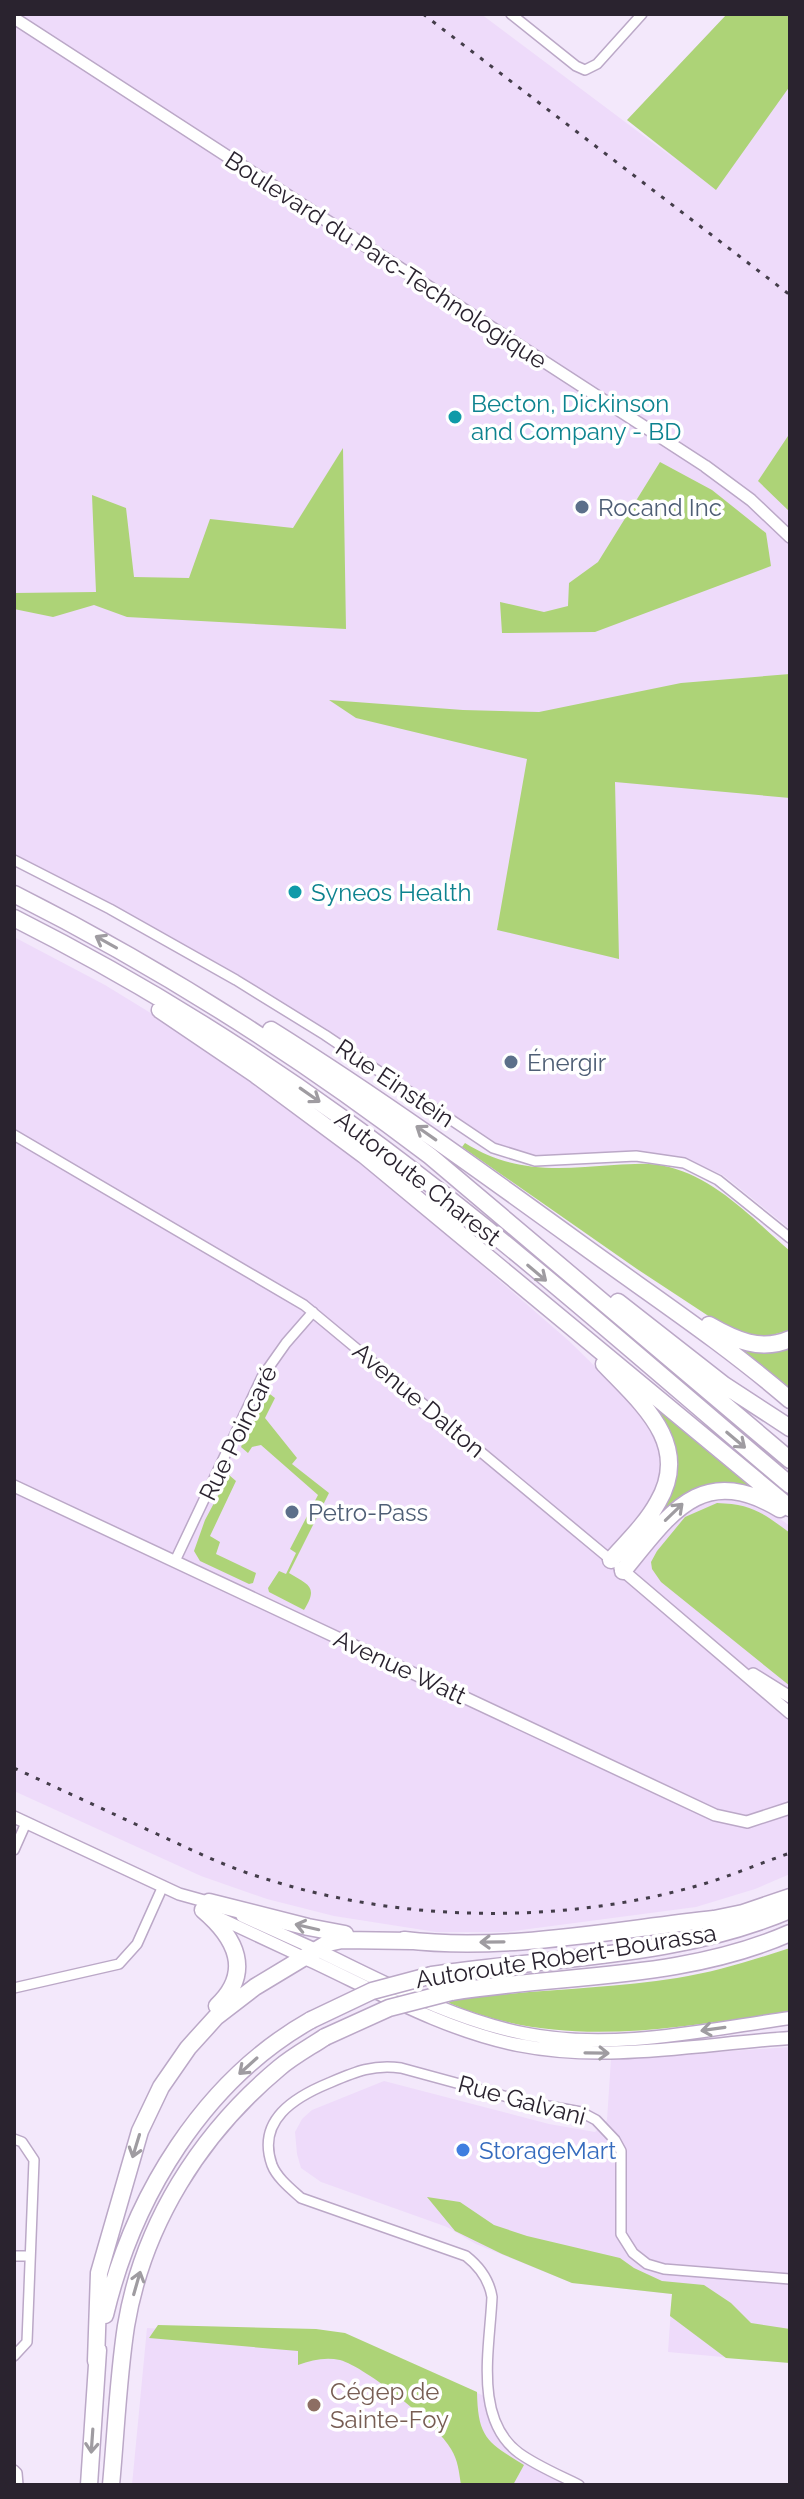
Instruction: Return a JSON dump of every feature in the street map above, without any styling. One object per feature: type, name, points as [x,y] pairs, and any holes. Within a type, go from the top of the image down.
[{"type":"highway","name":"Autoroute Charest","points":[[14,894],[174,981],[285,1052],[430,1156],[790,1460]]},
{"type":"highway","name":"Autoroute Charest","points":[[14,918],[77,951],[228,1040],[377,1143],[790,1485]]},
{"type":"highway","points":[[77,951],[145,1002],[215,1046],[319,1120],[790,1508]]},
{"type":"highway","points":[[174,981],[247,1014],[326,1065],[734,1354],[790,1400]]},
{"type":"highway","points":[[430,1156],[486,1195],[716,1379],[790,1428]]},
{"type":"highway","points":[[501,1267],[626,1386],[654,1419],[664,1437],[670,1464],[662,1495],[617,1566]]},
{"type":"highway","points":[[618,1271],[740,1341],[764,1345],[790,1339]]},
{"type":"highway","points":[[617,1566],[671,1513],[699,1495],[724,1490],[752,1494],[790,1517]]},
{"type":"highway","points":[[168,2075],[194,2040],[225,2009],[265,1981],[336,1941],[514,1941],[743,1913],[790,1897]]},
{"type":"highway","points":[[206,1906],[322,1930],[412,1941]]},
{"type":"highway","points":[[96,2361],[99,2273],[140,2131],[183,2044],[228,1995],[236,1979],[237,1961],[233,1946],[206,1906]]},
{"type":"highway","name":"Autoroute Robert-Bourassa","points":[[89,2485],[96,2361],[111,2290],[136,2224],[161,2173],[194,2125],[229,2083],[270,2047],[311,2020],[372,1991],[432,1975],[680,1943],[755,1925],[790,1910]]},
{"type":"highway","name":"Autoroute Robert-Bourassa","points":[[111,2485],[126,2327],[152,2238],[174,2191],[205,2145],[246,2098],[281,2067],[325,2037],[389,2008],[451,1992],[633,1973],[711,1960],[790,1933]]},
{"type":"highway","points":[[711,1960],[790,1940]]},
{"type":"highway","points":[[120,2385],[120,2485]]},
{"type":"main road","points":[[311,1954],[446,2010],[486,2024],[541,2037],[624,2040],[790,2018]]},
{"type":"main road","points":[[311,1954],[440,2021],[487,2038],[519,2045],[577,2052],[623,2052],[790,2038]]},
{"type":"street","points":[[511,14],[585,70],[597,64],[642,14]]},
{"type":"street","name":"Boulevard du Parc-Technologique","points":[[14,18],[705,466],[751,500],[790,537]]},
{"type":"street","name":"Rue Einstein","points":[[14,860],[136,923],[247,986],[493,1148],[535,1161],[636,1156],[672,1160],[718,1180],[790,1238]]},
{"type":"street","name":"Avenue Dalton","points":[[14,1135],[313,1312],[790,1713]]},
{"type":"street","name":"Rue Poincaré","points":[[175,1561],[262,1377],[313,1312]]},
{"type":"street","name":"Avenue Watt","points":[[14,1486],[715,1815],[747,1822],[790,1808]]},
{"type":"street","points":[[722,1655],[790,1697]]},
{"type":"street","points":[[14,1817],[311,1954]]},
{"type":"street","points":[[14,1850],[26,1823]]},
{"type":"street","points":[[14,1988],[119,1964],[137,1944],[163,1886]]},
{"type":"street","name":"Rue Galvani","points":[[579,2485],[518,2452],[497,2430],[487,2397],[492,2297],[490,2286],[477,2265],[466,2256],[301,2198],[272,2166],[272,2131],[279,2114],[291,2102],[302,2094],[366,2068],[382,2065],[526,2102],[581,2112],[596,2120],[618,2144],[622,2156],[621,2234],[633,2253],[647,2264],[664,2269],[790,2279]]},
{"type":"street","points":[[14,2139],[22,2142],[34,2160],[27,2342],[14,2356]]},
{"type":"street","points":[[14,2256],[30,2256]]},
{"type":"street","points":[[14,2470],[18,2485]]},
{"type":"shaded area","points":[[14,14],[481,14],[680,163],[627,120],[727,14],[790,14],[790,1229],[723,1175],[679,1156],[636,1153],[542,1158],[504,1148],[296,1011],[164,934],[14,856]]},
{"type":"shaded area","points":[[14,937],[105,985],[211,1050],[387,1183],[569,1341],[651,1427],[659,1446],[659,1474],[653,1495],[645,1507],[667,1527],[692,1504],[729,1495],[766,1509],[790,1526],[790,1874],[755,1889],[696,1907],[506,1932],[436,1932],[334,1916],[267,1899],[201,1876],[14,1791]]},
{"type":"shaded area","points":[[790,2047],[790,2363],[668,2352],[672,2294],[572,2283],[476,2244],[447,2227],[321,2182],[301,2168],[297,2154],[295,2132],[302,2119],[312,2110],[384,2081],[549,2124],[595,2132],[607,2120],[611,2059]]},
{"type":"shaded area","name":"Cégep de Sainte-Foy","points":[[147,2328],[343,2339],[487,2397],[497,2430],[518,2452],[579,2485],[132,2485]]},
{"type":"green space","points":[[727,14],[790,14],[790,86],[716,190],[627,120]]},
{"type":"green space","points":[[790,433],[790,512],[758,481]]},
{"type":"green space","points":[[343,448],[346,629],[127,617],[94,605],[53,617],[14,609],[14,593],[96,592],[92,495],[126,508],[134,577],[189,578],[210,519],[293,528]]},
{"type":"green space","points":[[660,462],[712,490],[766,533],[771,566],[595,632],[502,633],[500,602],[544,612],[568,606],[569,583],[598,562]]},
{"type":"green space","points":[[790,674],[790,798],[615,782],[619,959],[497,930],[527,759],[356,718],[329,700],[539,712],[681,683]]},
{"type":"green space","points":[[465,1143],[483,1153],[519,1165],[574,1168],[655,1164],[703,1181],[734,1202],[790,1251],[790,1330],[752,1337],[710,1317],[462,1147]]},
{"type":"green space","points":[[790,1344],[790,1390],[745,1353],[748,1349]]},
{"type":"green space","points":[[266,1391],[275,1398],[265,1418],[297,1458],[292,1464],[329,1493],[289,1573],[311,1591],[304,1610],[269,1592],[268,1588],[279,1571],[286,1574],[296,1553],[290,1549],[318,1495],[261,1445],[252,1447],[248,1453],[241,1447]]},
{"type":"green space","points":[[658,1408],[751,1485],[750,1488],[711,1489],[690,1494],[671,1506],[661,1517],[658,1515],[666,1502],[655,1411]]},
{"type":"green space","points":[[229,1475],[236,1481],[210,1536],[220,1542],[216,1554],[256,1573],[253,1583],[249,1584],[200,1561],[194,1551],[205,1520]]},
{"type":"green space","points":[[717,1503],[739,1505],[756,1511],[790,1533],[790,1686],[661,1582],[652,1569],[651,1562],[657,1551],[685,1517]]},
{"type":"green space","points":[[790,1948],[790,2012],[661,2029],[576,2031],[491,2018],[449,2003],[478,1997],[677,1978]]},
{"type":"green space","points":[[427,2197],[460,2202],[494,2225],[527,2236],[620,2258],[662,2281],[704,2285],[731,2303],[751,2323],[790,2329],[790,2363],[726,2358],[670,2316],[672,2294],[572,2283],[455,2231]]},
{"type":"green space","points":[[158,2325],[316,2329],[345,2333],[477,2392],[480,2420],[487,2437],[524,2465],[513,2485],[461,2485],[455,2457],[444,2439],[401,2398],[352,2365],[329,2359],[298,2365],[298,2351],[149,2338]]},
{"type":"railway","points":[[423,14],[790,295]]},
{"type":"railway","points":[[14,1768],[249,1874],[315,1893],[422,1910],[477,1913],[587,1908],[693,1887],[790,1853]]},
{"type":"place","name":"Becton, Dickinson and Company - BD","points":[[455,417]]},
{"type":"place","name":"Rocand Inc","points":[[582,507]]},
{"type":"place","name":"Syneos Health","points":[[295,892]]},
{"type":"place","name":"Énergir","points":[[511,1062]]},
{"type":"place","name":"Petro-Pass","points":[[292,1512]]},
{"type":"place","name":"StorageMart","points":[[463,2150]]},
{"type":"place","name":"Cégep de Sainte-Foy","points":[[314,2405]]}]
